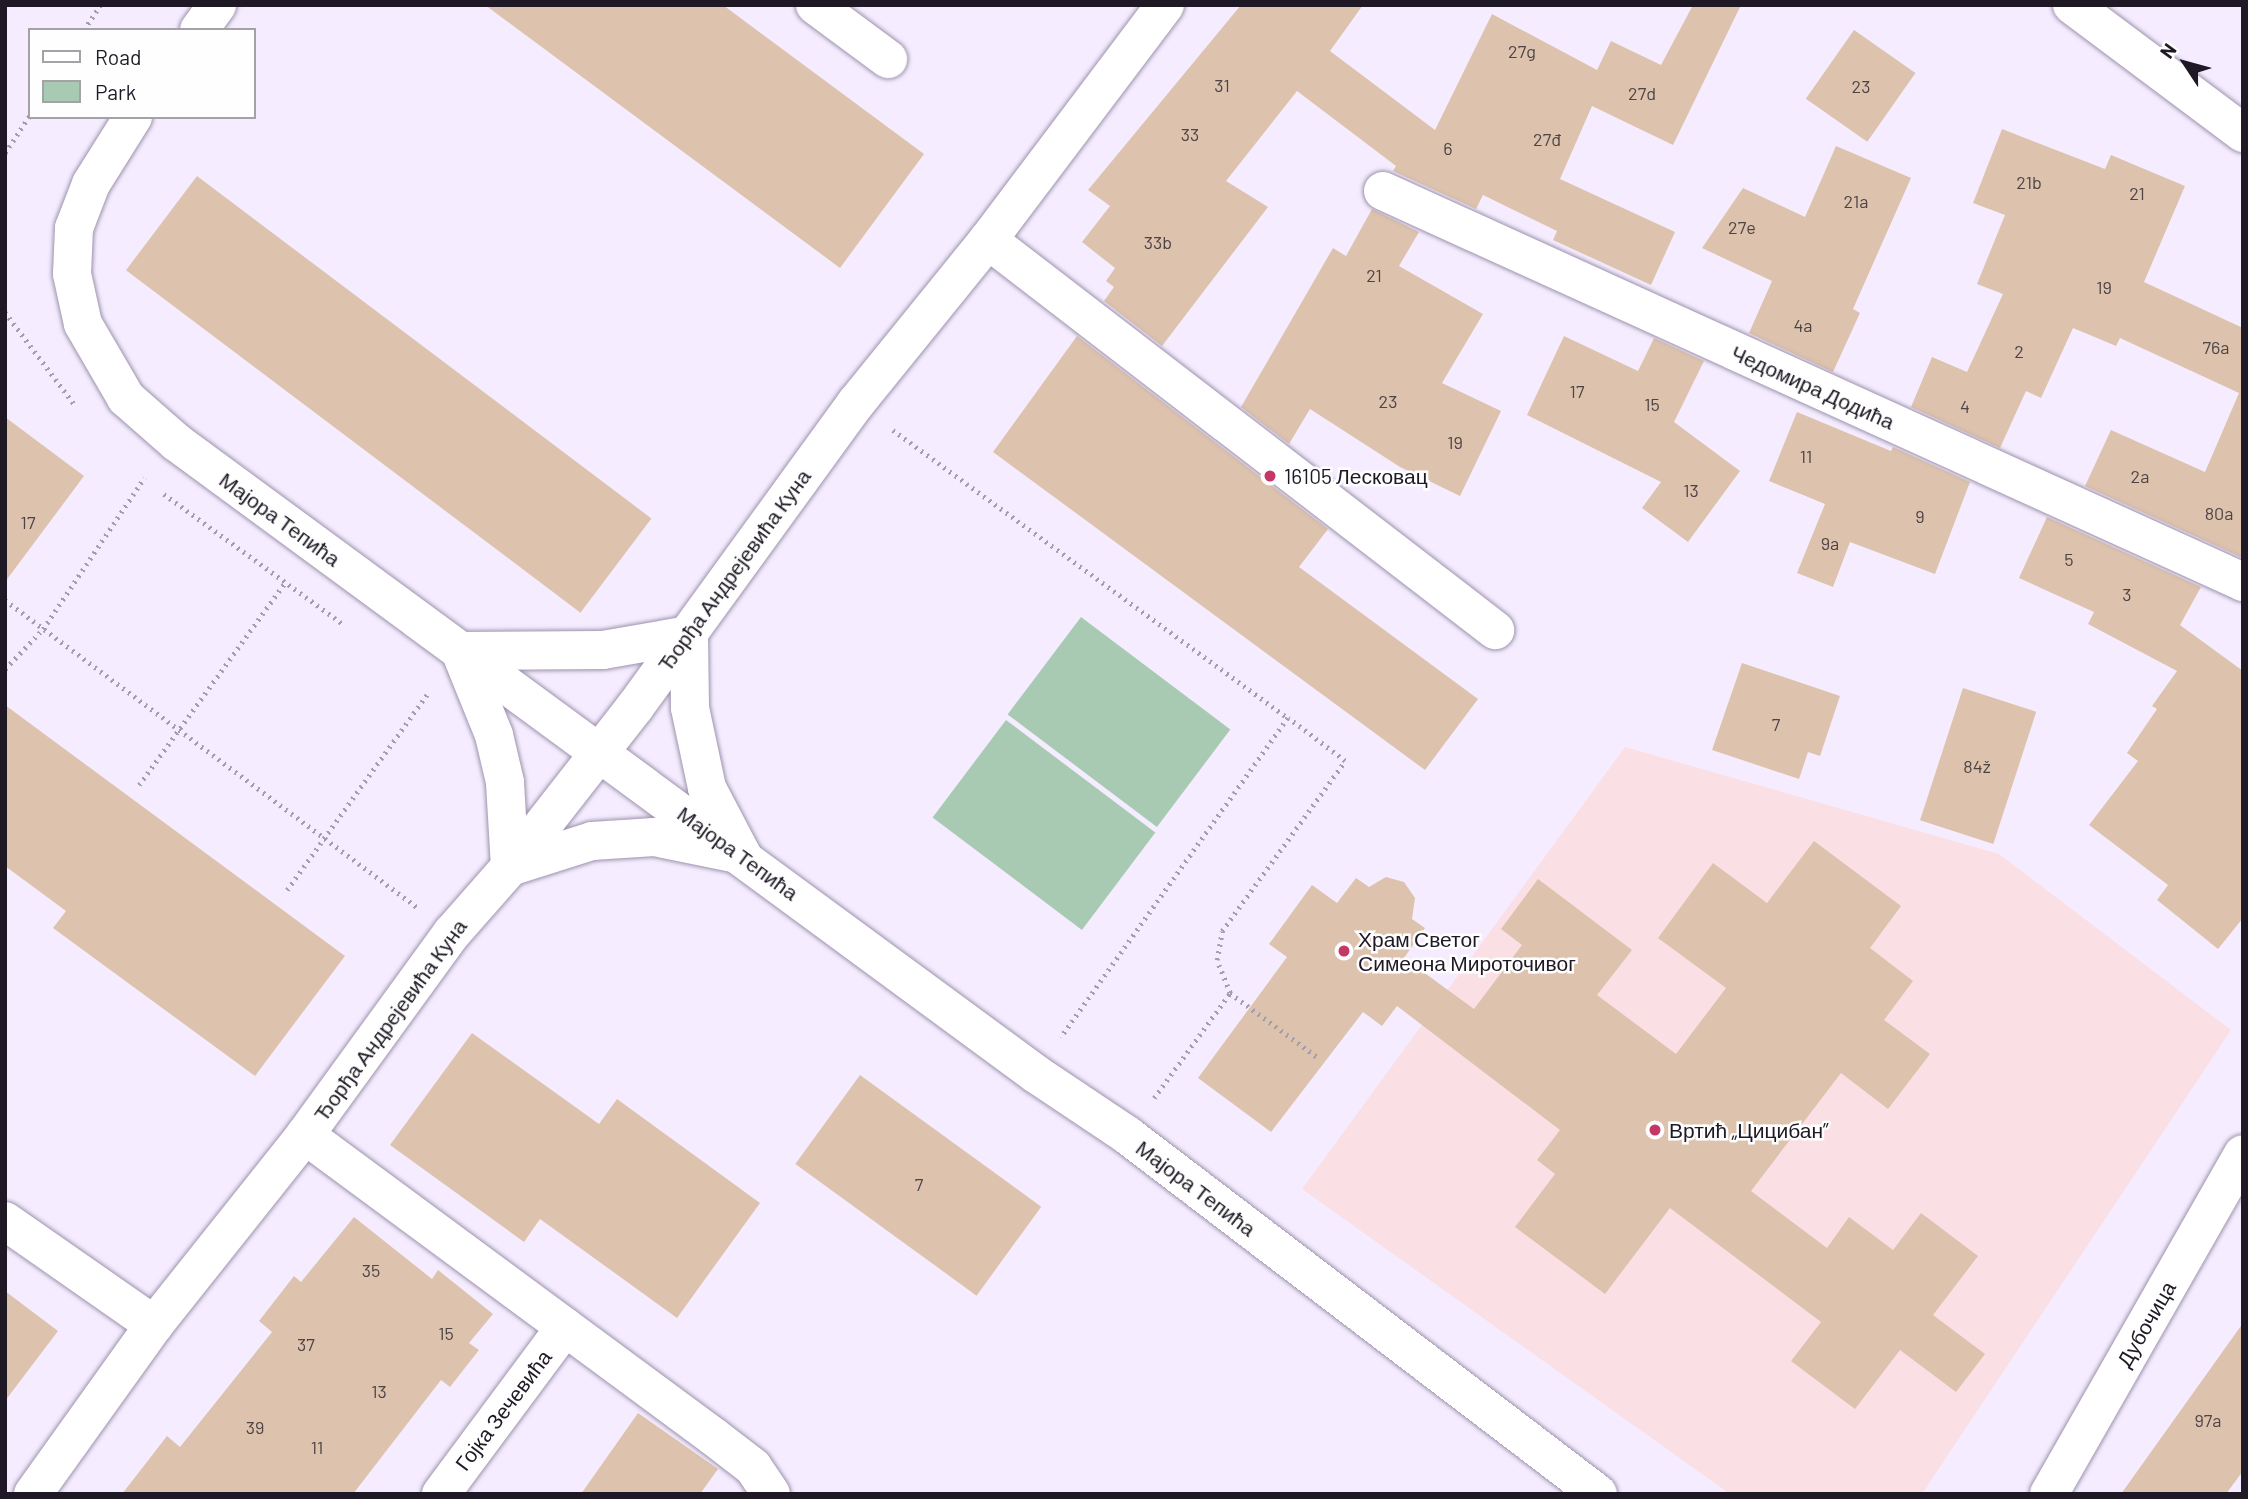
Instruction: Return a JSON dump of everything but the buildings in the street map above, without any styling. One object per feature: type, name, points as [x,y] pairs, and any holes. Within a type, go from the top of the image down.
[{"type":"street","points":[[200,28],[217,5]]},
{"type":"street","points":[[815,5],[888,59]]},
{"type":"street","name":"Ђорђа Андрејевића Куна","points":[[33,1494],[154,1325],[305,1135],[452,933],[510,867],[600,752],[689,635],[856,402],[988,240],[1165,5]]},
{"type":"street","points":[[2072,5],[2243,133]]},
{"type":"street","name":"Мајора Тепића","points":[[132,119],[91,184],[74,228],[72,274],[83,324],[107,371],[125,398],[176,442],[742,855],[1036,1074],[1126,1135],[1598,1494]]},
{"type":"street","name":"Чедомира Додића","points":[[1382,191],[2243,582]]},
{"type":"street","points":[[988,240],[1495,630]]},
{"type":"street","points":[[689,635],[690,708],[707,788],[742,855],[654,837],[592,841],[510,867],[505,782],[494,735],[460,651],[603,650],[689,635]]},
{"type":"street","name":"Ђорђа Андрејевића Куна","points":[[305,1135],[753,1467],[771,1494]]},
{"type":"street","name":"Дубочица","points":[[2049,1494],[2243,1154]]},
{"type":"street","points":[[5,1221],[154,1325]]},
{"type":"street","name":"Гојка Зечевића","points":[[441,1494],[565,1327]]},
{"type":"path","points":[[85,28],[100,5]]},
{"type":"path","points":[[5,153],[28,118]]},
{"type":"path","points":[[856,402],[1345,761],[1222,930],[1217,960],[1230,993],[1317,1057]]},
{"type":"path","points":[[5,669],[43,629],[144,478]]},
{"type":"path","points":[[139,785],[284,584]]},
{"type":"path","points":[[5,600],[452,933]]},
{"type":"path","points":[[287,890],[432,687]]},
{"type":"path","points":[[1036,1074],[1288,718]]},
{"type":"path","points":[[1126,1135],[1230,993]]},
{"type":"shaded area","points":[[1625,747],[1999,854],[2231,1030],[1922,1494],[1730,1494],[1302,1189]]},
{"type":"green space","points":[[1081,617],[1230,730],[1157,827],[1008,714]]},
{"type":"green space","points":[[1006,720],[1155,833],[1082,930],[933,817]]},
{"type":"place","name":"16105 Лесковац","points":[[1270,476]]},
{"type":"place","name":"Храм Светог Симеона Мироточивог","points":[[1344,951]]},
{"type":"place","name":"Вртић „Цицибан”","points":[[1655,1130]]}]
